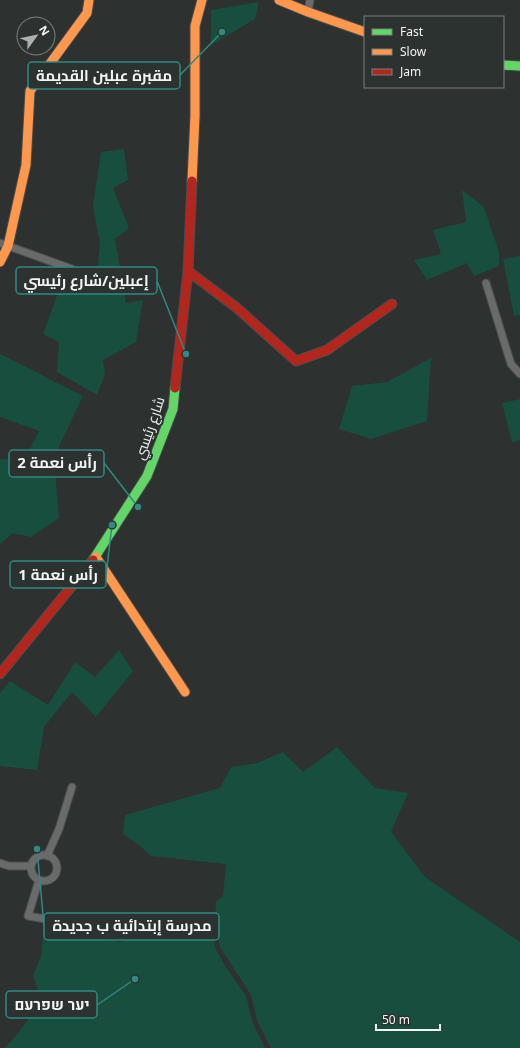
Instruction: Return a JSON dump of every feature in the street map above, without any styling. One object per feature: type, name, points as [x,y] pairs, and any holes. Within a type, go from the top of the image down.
[{"type":"street","points":[[0,262],[26,165],[30,91],[87,13],[90,0]]},
{"type":"street","name":"شارع رئيسي","points":[[0,674],[96,557],[147,476],[173,409],[188,271],[195,116],[195,26],[202,0]]},
{"type":"street","points":[[279,0],[364,32]]},
{"type":"street","points":[[308,12],[310,0]]},
{"type":"street","points":[[504,65],[520,66]]},
{"type":"street","points":[[4,245],[72,269]]},
{"type":"street","points":[[188,271],[237,308],[296,361],[327,350],[392,304]]},
{"type":"street","points":[[486,283],[511,364],[520,374]]},
{"type":"street","points":[[96,557],[185,692]]},
{"type":"street","points":[[47,856],[59,829],[72,786]]},
{"type":"street","points":[[39,856],[47,856],[56,864],[56,873],[51,879],[43,881],[32,875],[31,866],[35,859],[39,856]]},
{"type":"street","points":[[0,862],[9,866],[31,866]]},
{"type":"street","points":[[39,880],[28,916],[125,932]]},
{"type":"green space","points":[[259,2],[255,19],[211,45],[211,10]]},
{"type":"green space","points":[[124,149],[128,180],[113,188],[129,228],[115,239],[126,303],[143,300],[136,342],[103,360],[105,374],[97,395],[57,372],[59,342],[43,334],[62,282],[96,284],[100,243],[93,206],[101,152]]},
{"type":"green space","points":[[462,190],[484,207],[499,252],[499,266],[474,276],[467,263],[427,280],[414,260],[441,254],[433,230],[466,222]]},
{"type":"green space","points":[[520,256],[520,315],[514,316],[503,259]]},
{"type":"green space","points":[[0,354],[83,396],[54,457],[59,518],[31,537],[13,533],[0,544],[0,459],[24,460],[39,431],[0,417]]},
{"type":"green space","points":[[431,358],[427,421],[371,439],[339,429],[352,386],[387,382]]},
{"type":"green space","points":[[520,399],[520,440],[512,442],[502,403]]},
{"type":"green space","points":[[119,650],[133,671],[96,717],[72,692],[44,727],[37,770],[0,766],[0,693],[10,681],[48,705],[75,662],[95,677]]},
{"type":"green space","points":[[337,747],[375,788],[408,793],[391,832],[425,877],[520,942],[520,1048],[271,1048],[257,1020],[251,995],[220,947],[215,927],[216,901],[223,896],[226,864],[151,856],[139,845],[123,834],[125,815],[220,788],[231,767],[257,763],[283,752],[303,772]]},
{"type":"green space","points":[[212,918],[212,933],[215,947],[225,966],[246,996],[253,1024],[265,1048],[4,1048],[34,1012],[39,1003],[38,992],[33,975],[41,957],[44,929],[120,942]]},
{"type":"traffic: fast","points":[[504,65],[520,66]]},
{"type":"traffic: fast","points":[[93,560],[147,476],[173,409],[175,388]]},
{"type":"traffic: slow","points":[[0,262],[8,246],[26,165],[30,91],[87,13],[89,0]]},
{"type":"traffic: slow","points":[[192,181],[195,116],[195,26],[202,0]]},
{"type":"traffic: slow","points":[[279,0],[364,32]]},
{"type":"traffic: slow","points":[[96,557],[185,692]]},
{"type":"traffic: jam","points":[[175,388],[188,271],[192,181]]},
{"type":"traffic: jam","points":[[188,271],[237,308],[296,361],[327,350],[392,304]]},
{"type":"traffic: jam","points":[[0,674],[93,560]]},
{"type":"place","name":"مقبرة عبلين القديمة","points":[[222,32]]},
{"type":"place","name":"إعبلين/شارع رئيسي","points":[[186,354]]},
{"type":"place","name":"رأس نعمة 2","points":[[138,507]]},
{"type":"place","name":"رأس نعمة 1","points":[[112,525]]},
{"type":"place","name":"مدرسة إبتدائية ب جديدة","points":[[37,849]]},
{"type":"place","name":"יער שפרעם","points":[[135,979]]}]
